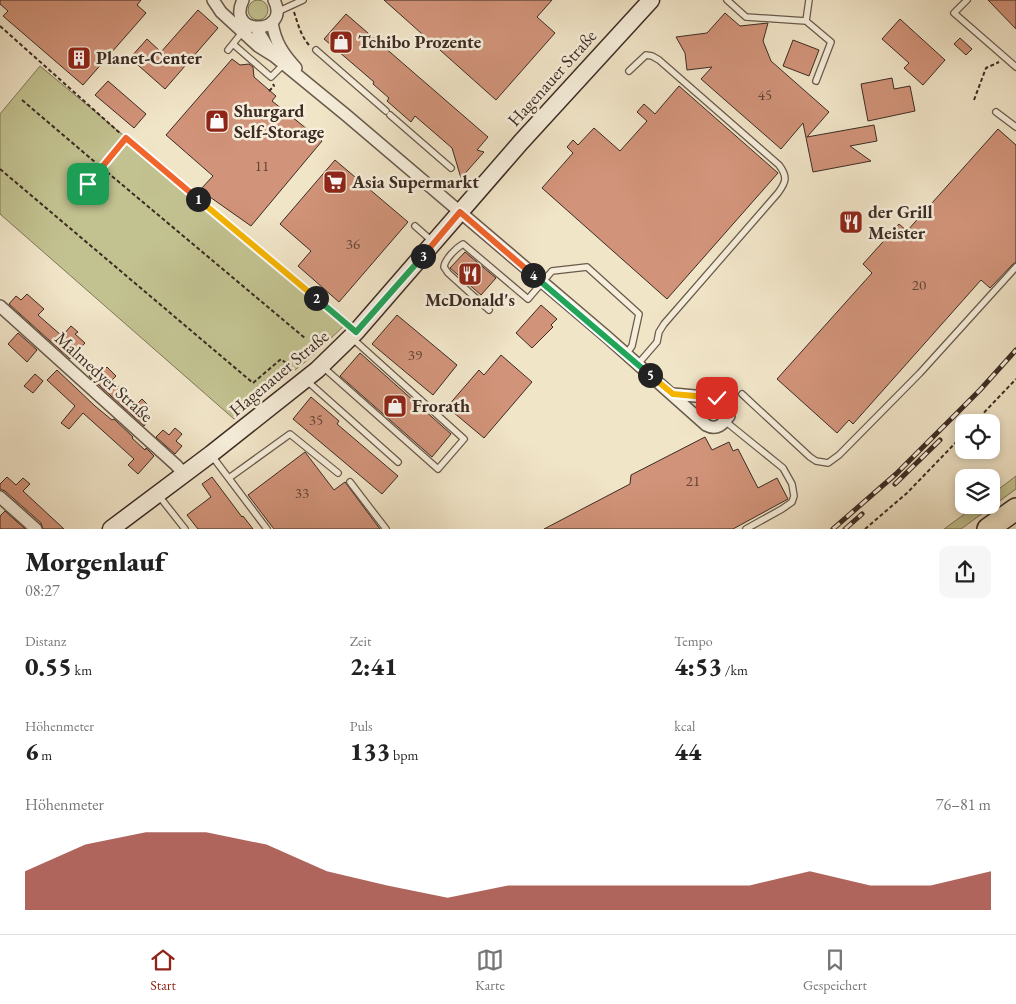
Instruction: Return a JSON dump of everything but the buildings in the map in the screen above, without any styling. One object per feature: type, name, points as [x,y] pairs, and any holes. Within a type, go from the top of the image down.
[{"type":"highway","points":[[988,529],[1016,509]]},
{"type":"street","points":[[213,0],[221,12],[249,28],[265,27],[275,17]]},
{"type":"street","points":[[217,0],[240,12]]},
{"type":"street","points":[[242,0],[240,12],[244,21],[283,65],[314,88],[460,212],[673,394],[710,428],[719,427],[729,416],[729,406],[722,400],[711,397],[673,394]]},
{"type":"street","points":[[274,0],[275,37],[283,53],[314,88]]},
{"type":"street","name":"Hagenauer Straße","points":[[111,529],[306,380],[354,335],[521,142],[651,0]]},
{"type":"street","name":"Malmedyer Straße","points":[[0,307],[184,474]]},
{"type":"street","points":[[0,497],[36,529]]},
{"type":"lane","points":[[275,17],[303,0]]},
{"type":"lane","points":[[727,0],[746,18],[806,21],[831,42],[816,81]]},
{"type":"lane","points":[[806,21],[809,0]]},
{"type":"lane","points":[[967,0],[954,13],[1016,67]]},
{"type":"lane","points":[[228,50],[249,28]]},
{"type":"lane","points":[[233,44],[271,77],[283,65]]},
{"type":"lane","points":[[316,50],[451,168]]},
{"type":"lane","points":[[629,71],[646,55],[659,60],[779,165],[786,180],[778,193],[664,324],[659,332],[657,342],[638,364]]},
{"type":"lane","points":[[996,112],[1016,127]]},
{"type":"lane","points":[[88,184],[126,138],[354,335],[464,439],[438,469],[322,366]]},
{"type":"lane","points":[[415,226],[434,243]]},
{"type":"lane","points":[[489,310],[448,273],[444,267],[444,263],[463,244],[528,299],[552,271],[587,267],[639,314],[632,346],[626,354]]},
{"type":"lane","points":[[742,394],[810,457],[816,461],[828,463],[839,455],[920,373],[1016,267]]},
{"type":"lane","points":[[306,380],[398,462]]},
{"type":"lane","points":[[725,421],[783,468],[792,484],[794,496],[792,502],[746,529]]},
{"type":"lane","points":[[229,478],[290,434],[338,473]]},
{"type":"lane","points":[[211,454],[267,529]]},
{"type":"lane","points":[[350,482],[386,529]]},
{"type":"lane","points":[[158,494],[185,529]]},
{"type":"path","points":[[294,10],[306,42],[316,50]]},
{"type":"path","points":[[0,26],[126,138]]},
{"type":"path","points":[[974,100],[986,68],[1006,58]]},
{"type":"path","points":[[22,100],[306,339]]},
{"type":"path","points":[[0,169],[253,383],[282,358],[286,363]]},
{"type":"path","points":[[983,414],[1016,379]]},
{"type":"path","points":[[865,529],[907,493],[955,443]]},
{"type":"green space","points":[[258,0],[265,3],[268,10],[265,17],[258,20],[251,17],[248,10],[251,3]]},
{"type":"green space","points":[[40,66],[348,322],[310,358],[234,419],[0,214],[0,114]]},
{"type":"green space","points":[[1016,476],[1016,489],[1000,501],[1000,488]]},
{"type":"green space","points":[[965,514],[982,514],[961,529],[944,529]]},
{"type":"railway","points":[[833,529],[896,474],[980,390],[1016,350]]},
{"type":"railway","points":[[895,484],[940,440]]},
{"type":"railway","points":[[845,529],[862,514]]},
{"type":"place","name":"Tchibo Prozente","points":[[341,42]]},
{"type":"place","name":"Planet-Center","points":[[79,58]]},
{"type":"place","name":"Shurgard Self-Storage","points":[[217,121]]},
{"type":"place","name":"Asia Supermarkt","points":[[335,182]]},
{"type":"place","name":"der Grill Meister","points":[[851,222]]},
{"type":"place","name":"McDonald's","points":[[470,274]]},
{"type":"place","name":"Frorath","points":[[395,406]]},
{"type":"route","points":[[88,184],[126,138],[356,332],[460,212],[673,394],[717,398]]}]
